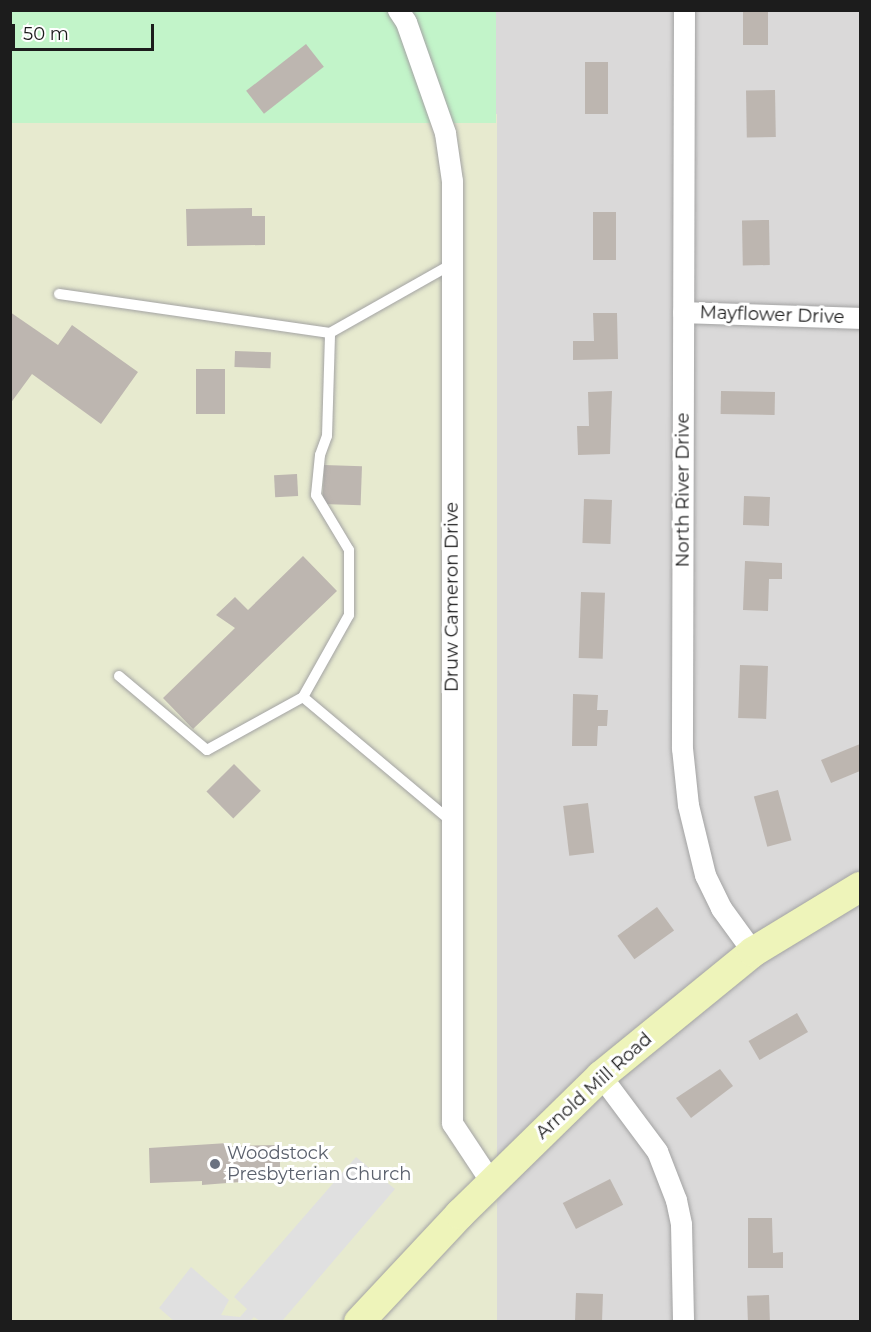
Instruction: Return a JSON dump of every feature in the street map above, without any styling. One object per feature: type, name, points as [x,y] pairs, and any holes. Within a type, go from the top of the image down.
[{"type":"main road","name":"Arnold Mill Road","points":[[359,1322],[491,1182],[601,1076],[753,952],[861,887]]},
{"type":"street","name":"Druw Cameron Drive","points":[[398,10],[406,22],[445,133],[452,181],[452,1124],[491,1182]]},
{"type":"street","name":"North River Drive","points":[[684,10],[682,737],[688,805],[705,876],[721,908],[753,952]]},
{"type":"street","name":"Mayflower Drive","points":[[683,312],[861,318]]},
{"type":"street","points":[[601,1076],[657,1151],[676,1200],[681,1224],[682,1322]]},
{"type":"lane","points":[[59,294],[330,333],[452,264]]},
{"type":"lane","points":[[119,676],[207,750],[303,697],[349,615],[349,550],[316,495],[320,455],[327,436],[330,333]]},
{"type":"lane","points":[[303,697],[452,822]]},
{"type":"shaded area","points":[[496,11],[860,11],[860,1321],[496,1321]]},
{"type":"shaded area","points":[[356,1157],[395,1189],[282,1321],[260,1321],[254,1317],[250,1321],[174,1321],[159,1308],[191,1267],[229,1300],[221,1315],[240,1317],[247,1309],[234,1297]]},
{"type":"green space","points":[[10,11],[496,11],[496,123],[10,123]]},
{"type":"green space","points":[[10,114],[497,114],[497,1321],[10,1321]]},
{"type":"building","points":[[743,10],[768,10],[768,45],[743,45]]},
{"type":"building","points":[[306,44],[324,67],[264,114],[246,91]]},
{"type":"building","points":[[585,62],[608,62],[608,114],[585,114]]},
{"type":"building","points":[[775,90],[776,137],[747,137],[746,91]]},
{"type":"building","points":[[252,208],[252,216],[265,216],[265,245],[187,246],[186,209]]},
{"type":"building","points":[[593,212],[616,212],[616,260],[593,260]]},
{"type":"building","points":[[742,220],[769,220],[770,265],[743,265]]},
{"type":"building","points":[[10,312],[58,345],[72,325],[138,372],[101,424],[32,374],[10,404]]},
{"type":"building","points":[[593,313],[617,313],[618,359],[573,360],[573,341],[594,341]]},
{"type":"building","points":[[235,351],[271,352],[270,368],[234,367]]},
{"type":"building","points":[[196,369],[225,369],[225,414],[196,414]]},
{"type":"building","points":[[612,391],[610,454],[578,455],[577,426],[589,426],[588,392]]},
{"type":"building","points":[[721,391],[775,392],[775,415],[721,414]]},
{"type":"building","points":[[324,465],[362,466],[361,505],[323,504]]},
{"type":"building","points":[[297,474],[298,496],[275,497],[274,475]]},
{"type":"building","points":[[744,496],[770,497],[769,526],[743,525]]},
{"type":"building","points":[[584,499],[612,500],[610,544],[582,543]]},
{"type":"building","points":[[303,556],[337,591],[193,729],[163,698],[235,628],[216,615],[235,597],[248,610]]},
{"type":"building","points":[[745,561],[782,563],[782,579],[769,579],[768,611],[743,610]]},
{"type":"building","points":[[581,592],[605,593],[603,659],[579,658]]},
{"type":"building","points":[[740,665],[768,666],[766,719],[738,718]]},
{"type":"building","points":[[573,694],[598,695],[597,710],[608,710],[607,726],[598,726],[597,746],[572,746]]},
{"type":"building","points":[[860,744],[860,771],[831,783],[821,760]]},
{"type":"building","points":[[234,764],[261,791],[233,818],[206,792]]},
{"type":"building","points":[[778,790],[791,840],[767,847],[754,796]]},
{"type":"building","points":[[588,803],[594,853],[569,856],[563,806]]},
{"type":"building","points":[[657,907],[674,930],[634,959],[617,936]]},
{"type":"building","points":[[797,1013],[808,1032],[760,1060],[749,1041]]},
{"type":"building","points":[[720,1069],[733,1086],[691,1118],[676,1098]]},
{"type":"building","name":"Woodstock Presbyterian Church","points":[[228,1143],[228,1146],[280,1145],[280,1179],[202,1185],[202,1181],[150,1183],[149,1148]]},
{"type":"building","points":[[610,1179],[623,1205],[576,1229],[563,1203]]},
{"type":"building","points":[[748,1218],[772,1218],[773,1253],[783,1252],[783,1268],[748,1268]]},
{"type":"building","points":[[576,1293],[603,1294],[602,1322],[575,1322]]},
{"type":"building","points":[[769,1295],[770,1322],[748,1322],[747,1296]]},
{"type":"place","name":"Woodstock Presbyterian Church","points":[[215,1164]]}]
